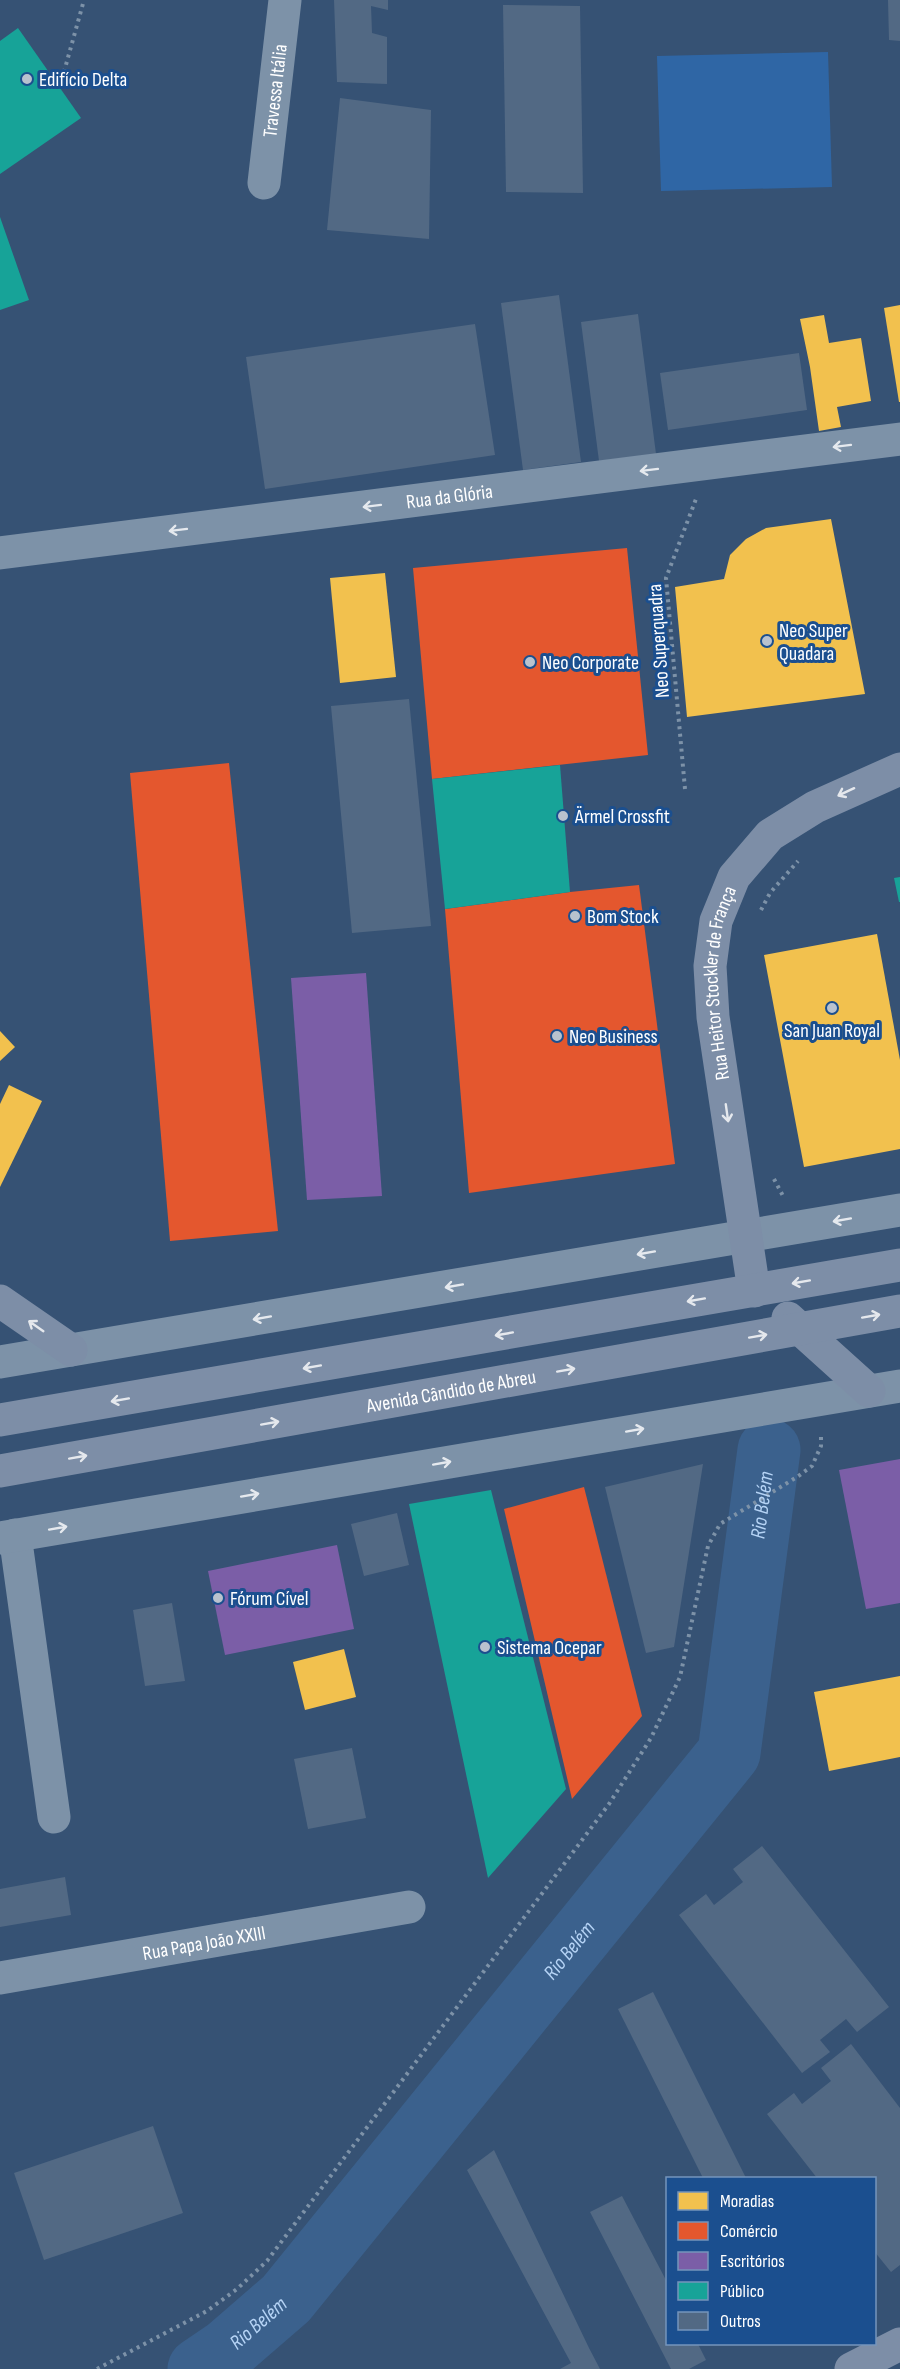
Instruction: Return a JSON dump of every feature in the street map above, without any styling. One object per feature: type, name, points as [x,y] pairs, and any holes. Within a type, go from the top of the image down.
[{"type":"main road","name":"Rua Heitor Stockler de França","points":[[754,1290],[713,1017],[710,966],[716,921],[734,877],[770,835],[814,807],[900,769]]},
{"type":"main road","points":[[0,1420],[900,1265]]},
{"type":"main road","points":[[754,1290],[800,1329],[884,1388]]},
{"type":"main road","points":[[0,1301],[71,1350]]},
{"type":"main road","name":"Avenida Cândido de Abreu","points":[[0,1471],[900,1311]]},
{"type":"main road","points":[[851,2369],[900,2344]]},
{"type":"street","name":"Travessa Itália","points":[[264,183],[285,0]]},
{"type":"street","name":"Rua da Glória","points":[[0,553],[900,439]]},
{"type":"street","points":[[0,1362],[900,1210]]},
{"type":"street","points":[[54,1817],[8,1536],[884,1388]]},
{"type":"street","name":"Rua Papa João XXIII","points":[[0,1978],[408,1907]]},
{"type":"path","points":[[64,72],[84,0]]},
{"type":"path","name":"Neo Superquadra","points":[[685,789],[666,578],[710,463]]},
{"type":"path","points":[[756,918],[770,893],[803,856]]},
{"type":"path","points":[[770,1172],[783,1197]]},
{"type":"path","points":[[97,2369],[207,2311],[237,2289],[267,2261],[609,1804],[651,1738],[680,1677],[708,1546],[720,1524],[812,1466],[821,1446],[820,1429]]},
{"type":"shaded area","points":[[828,52],[832,187],[661,191],[657,56]]},
{"type":"building: Moradias","points":[[900,305],[900,402],[899,402],[884,308]]},
{"type":"building: Moradias","points":[[824,315],[829,343],[861,338],[871,401],[837,407],[841,427],[819,431],[810,367],[800,319]]},
{"type":"building: Moradias","name":"Neo Super Quadara","points":[[831,519],[865,694],[687,717],[675,587],[724,579],[730,555],[746,539],[766,528]]},
{"type":"building: Moradias","points":[[385,573],[396,677],[340,683],[330,578]]},
{"type":"building: Moradias","name":"San Juan Royal","points":[[877,934],[900,1060],[900,1149],[804,1167],[764,955]]},
{"type":"building: Moradias","points":[[0,1031],[15,1047],[0,1061]]},
{"type":"building: Moradias","points":[[9,1085],[42,1101],[0,1187],[0,1104]]},
{"type":"building: Moradias","points":[[344,1649],[356,1697],[305,1710],[293,1662]]},
{"type":"building: Moradias","points":[[900,1676],[900,1757],[829,1771],[814,1692]]},
{"type":"building: Comércio","name":"Neo Corporate","points":[[627,548],[648,755],[432,779],[413,568]]},
{"type":"building: Comércio","points":[[229,763],[278,1231],[170,1241],[130,773]]},
{"type":"building: Comércio","name":"Neo Business","points":[[639,885],[675,1164],[469,1193],[445,909]]},
{"type":"building: Comércio","points":[[584,1487],[642,1716],[572,1799],[504,1509]]},
{"type":"building: Escritórios","points":[[366,973],[382,1196],[307,1200],[291,978]]},
{"type":"building: Escritórios","points":[[900,1459],[900,1603],[866,1609],[839,1470]]},
{"type":"building: Escritórios","points":[[337,1545],[354,1629],[225,1655],[208,1571]]},
{"type":"building: Público","name":"Edifício Delta","points":[[18,28],[81,118],[0,174],[0,41]]},
{"type":"building: Público","points":[[0,217],[29,300],[0,310]]},
{"type":"building: Público","points":[[560,765],[570,892],[445,909],[432,779]]},
{"type":"building: Público","points":[[900,877],[900,902],[899,902],[894,878]]},
{"type":"building: Público","name":"Sistema Ocepar","points":[[491,1490],[566,1789],[488,1878],[409,1504]]},
{"type":"building: Outros","points":[[334,0],[388,0],[388,10],[371,6],[372,33],[387,37],[387,84],[337,82]]},
{"type":"building: Outros","points":[[888,0],[900,0],[900,41],[889,40]]},
{"type":"building: Outros","points":[[503,5],[580,6],[583,193],[506,192]]},
{"type":"building: Outros","points":[[340,98],[431,110],[429,239],[327,230]]},
{"type":"building: Outros","points":[[559,295],[581,462],[523,470],[501,303]]},
{"type":"building: Outros","points":[[638,314],[656,454],[599,461],[581,322]]},
{"type":"building: Outros","points":[[475,324],[495,455],[265,489],[246,357]]},
{"type":"building: Outros","points":[[799,353],[807,410],[668,430],[660,373]]},
{"type":"building: Outros","points":[[409,699],[431,926],[352,933],[331,706]]},
{"type":"building: Outros","points":[[703,1464],[674,1647],[646,1653],[605,1487]]},
{"type":"building: Outros","points":[[397,1513],[409,1565],[364,1576],[351,1524]]},
{"type":"building: Outros","points":[[172,1603],[185,1681],[145,1686],[133,1610]]},
{"type":"building: Outros","points":[[352,1748],[366,1818],[308,1829],[294,1759]]},
{"type":"building: Outros","points":[[762,1846],[889,2007],[857,2032],[846,2019],[820,2040],[830,2052],[802,2073],[679,1915],[706,1894],[714,1905],[743,1882],[733,1869]]},
{"type":"building: Outros","points":[[65,1877],[71,1915],[0,1927],[0,1889]]},
{"type":"building: Outros","points":[[653,1992],[746,2177],[702,2177],[618,2009]]},
{"type":"building: Outros","points":[[851,2044],[900,2108],[900,2265],[891,2272],[876,2253],[876,2177],[816,2177],[767,2114],[794,2093],[802,2104],[831,2081],[821,2068]]},
{"type":"building: Outros","points":[[153,2126],[183,2213],[44,2260],[14,2173]]},
{"type":"building: Outros","points":[[494,2150],[600,2369],[560,2369],[571,2363],[467,2170]]},
{"type":"building: Outros","points":[[622,2196],[666,2280],[666,2345],[698,2345],[706,2360],[689,2369],[671,2369],[590,2212]]},
{"type":"waterway","name":"Rio Belém","points":[[199,2369],[227,2350],[286,2299],[729,1753],[769,1450]]},
{"type":"place","name":"Edifício Delta","points":[[27,79]]},
{"type":"place","name":"Neo Super Quadara","points":[[767,641]]},
{"type":"place","name":"Neo Corporate","points":[[530,662]]},
{"type":"place","name":"Ärmel Crossfit","points":[[563,816]]},
{"type":"place","name":"Bom Stock","points":[[575,916]]},
{"type":"place","name":"San Juan Royal","points":[[832,1008]]},
{"type":"place","name":"Neo Business","points":[[557,1036]]},
{"type":"place","name":"Fórum Cível","points":[[218,1598]]},
{"type":"place","name":"Sistema Ocepar","points":[[485,1647]]}]
